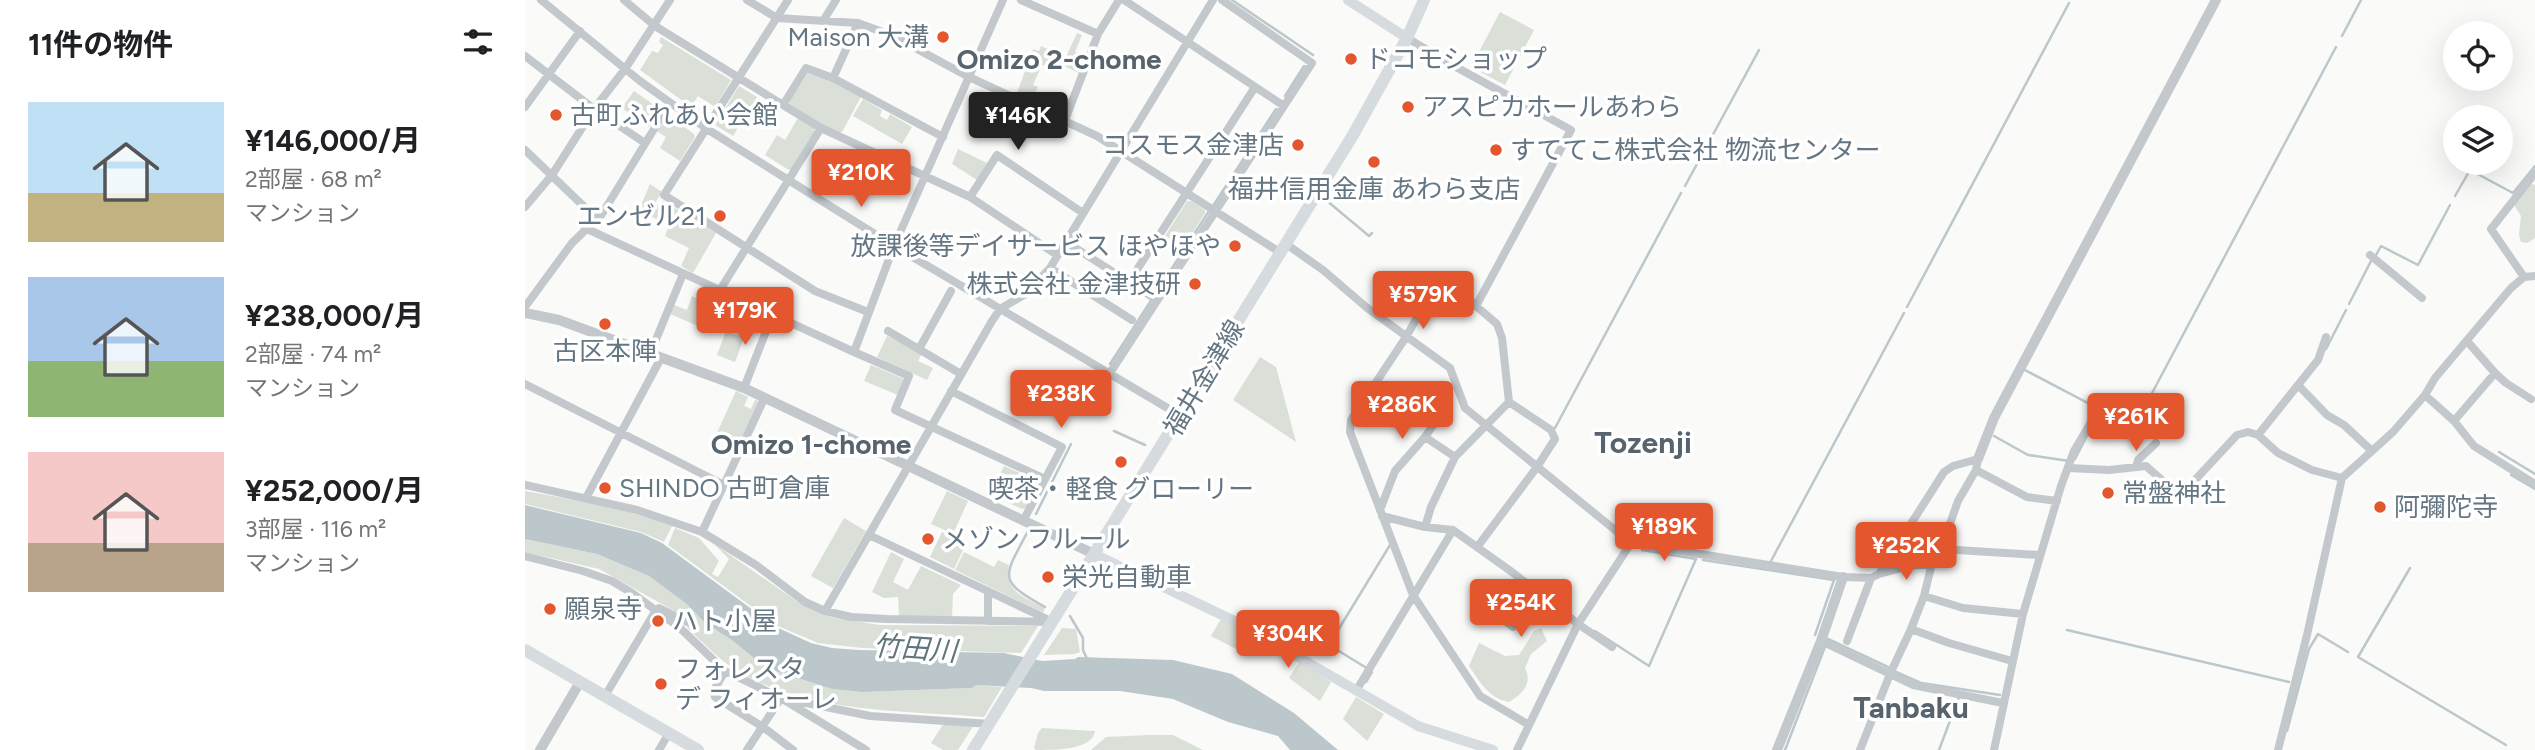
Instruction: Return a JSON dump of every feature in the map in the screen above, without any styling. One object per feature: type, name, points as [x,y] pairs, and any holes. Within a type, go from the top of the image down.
[{"type":"main road","points":[[1348,0],[1407,38]]},
{"type":"main road","name":"福井金津線","points":[[974,750],[1353,135],[1407,38],[1424,0]]},
{"type":"main road","points":[[1096,555],[1241,624],[1418,726],[1493,750]]},
{"type":"main road","points":[[525,650],[698,750]]},
{"type":"street","points":[[541,0],[625,69],[707,129],[894,246],[1181,416]]},
{"type":"street","points":[[624,0],[655,26],[821,128],[970,197],[1057,256]]},
{"type":"street","points":[[525,207],[552,175],[670,0]]},
{"type":"street","points":[[747,0],[777,18],[858,23],[891,35],[969,77],[1065,120],[1123,152],[1216,211],[1323,270],[1366,307],[1450,368],[1465,408],[1631,542],[1843,577],[1875,576],[1913,565],[1931,565]]},
{"type":"street","points":[[788,0],[664,195],[815,291],[868,312]]},
{"type":"street","points":[[823,21],[837,0]]},
{"type":"street","points":[[854,352],[894,246],[1003,0]]},
{"type":"street","points":[[1021,0],[1098,34]]},
{"type":"street","points":[[1065,120],[1098,34],[1122,0],[1284,106]]},
{"type":"street","points":[[825,611],[1000,309],[1027,293],[1050,268],[1213,0]]},
{"type":"street","points":[[1110,373],[1312,64],[1222,0]]},
{"type":"street","points":[[1860,750],[1924,596],[1934,555],[1941,549],[1958,501],[1977,464],[1994,418],[2216,0]]},
{"type":"street","points":[[833,78],[858,23]]},
{"type":"street","points":[[525,107],[579,31]]},
{"type":"street","points":[[1407,38],[1571,130],[1476,306]]},
{"type":"street","points":[[525,56],[594,109],[645,143]]},
{"type":"street","points":[[783,105],[806,68],[833,78],[943,137]]},
{"type":"street","points":[[1129,282],[1255,87]]},
{"type":"street","points":[[525,307],[585,228],[597,219],[670,103]]},
{"type":"street","points":[[720,290],[821,128]]},
{"type":"street","points":[[525,150],[597,219]]},
{"type":"street","points":[[970,197],[997,155],[1083,213]]},
{"type":"street","points":[[2524,277],[2491,229],[2535,173]]},
{"type":"street","points":[[585,228],[772,316],[909,376],[895,410],[1045,479]]},
{"type":"street","points":[[1066,242],[1157,300]]},
{"type":"street","points":[[2370,255],[2422,298]]},
{"type":"street","points":[[1050,268],[1132,320]]},
{"type":"street","points":[[650,354],[683,274]]},
{"type":"street","points":[[2278,750],[2307,635],[2341,478],[2393,432],[2511,288],[2524,277],[2535,276]]},
{"type":"street","points":[[1425,527],[1431,507],[1455,457],[1509,402],[1503,338],[1497,324],[1458,289],[1436,285],[1406,337],[1351,421],[1350,432],[1413,595],[1481,696],[1529,725]]},
{"type":"street","points":[[919,349],[951,291]]},
{"type":"street","points":[[525,313],[559,320],[744,388],[1096,555]]},
{"type":"street","points":[[744,388],[772,316]]},
{"type":"street","points":[[888,331],[961,374]]},
{"type":"street","points":[[2258,435],[2318,360],[2326,337]]},
{"type":"street","points":[[2467,341],[2506,383],[2531,399]]},
{"type":"street","points":[[586,498],[661,358]]},
{"type":"street","points":[[2454,421],[2495,373]]},
{"type":"street","points":[[525,384],[724,485]]},
{"type":"street","points":[[2299,386],[2327,415],[2344,425],[2371,450]]},
{"type":"street","points":[[951,391],[1062,447],[1023,521]]},
{"type":"street","points":[[2425,395],[2454,421],[2474,446],[2535,484]]},
{"type":"street","points":[[702,532],[764,398]]},
{"type":"street","points":[[1478,546],[1555,439],[1551,430],[1509,402]]},
{"type":"street","points":[[1994,750],[2023,614],[2057,501],[2074,451],[2097,412]]},
{"type":"street","points":[[1381,513],[1395,471],[1440,415]]},
{"type":"street","points":[[2069,468],[2109,470],[2146,466],[2180,496],[2237,435],[2248,432],[2258,435],[2278,453],[2312,470],[2341,478]]},
{"type":"street","points":[[1425,437],[1455,457]]},
{"type":"street","points":[[2136,467],[2138,460],[2156,443]]},
{"type":"street","points":[[1847,641],[1875,576],[1944,472],[1953,466],[1977,464],[2027,497],[2057,501]]},
{"type":"street","points":[[525,485],[671,520],[702,532],[756,565],[805,601],[825,611],[851,617],[887,620],[1052,624]]},
{"type":"street","points":[[1381,513],[1425,527],[1453,530],[1612,647]]},
{"type":"street","points":[[1356,691],[1453,530]]},
{"type":"street","points":[[869,535],[1052,624]]},
{"type":"street","points":[[1517,750],[1578,624],[1631,542]]},
{"type":"street","points":[[1941,549],[2041,555]]},
{"type":"street","points":[[525,556],[612,581],[680,628],[726,671],[781,698],[862,749]]},
{"type":"street","points":[[1777,750],[1821,641],[1843,577]]},
{"type":"street","points":[[988,592],[988,621]]},
{"type":"street","points":[[1489,609],[1513,626],[1542,595]]},
{"type":"street","points":[[1924,596],[1963,608],[2023,614]]},
{"type":"street","points":[[605,696],[656,610],[659,608],[689,623]]},
{"type":"street","points":[[1911,629],[2012,661]]},
{"type":"street","points":[[1821,641],[1913,685],[2003,702]]},
{"type":"street","points":[[726,671],[713,692],[715,697],[763,727],[793,750]]},
{"type":"street","points":[[542,749],[580,682]]},
{"type":"street","points":[[781,698],[870,716],[993,719]]},
{"type":"street","points":[[747,750],[781,698]]},
{"type":"street","points":[[659,750],[669,733]]},
{"type":"shaded area","points":[[1500,12],[1534,30],[1505,85],[1471,67]]},
{"type":"shaded area","points":[[1077,33],[1082,35],[1075,52],[1087,57],[1079,73],[1060,64],[1056,71],[1042,65],[1033,85],[1038,87],[1031,102],[1016,96],[1033,49],[1039,51],[1041,46],[1066,57]]},
{"type":"shaded area","points":[[661,37],[731,80],[715,107],[698,96],[691,107],[640,70],[652,51],[658,53],[663,45],[659,42]]},
{"type":"shaded area","points":[[808,73],[832,81],[861,97],[842,132],[835,132],[790,108],[789,102]]},
{"type":"shaded area","points":[[739,86],[757,97],[733,136],[715,125]]},
{"type":"shaded area","points":[[634,91],[657,107],[658,112],[649,127],[622,108]]},
{"type":"shaded area","points":[[863,99],[882,110],[880,116],[887,120],[890,114],[912,127],[902,144],[853,116]]},
{"type":"shaded area","points":[[669,116],[695,137],[680,161],[660,148],[666,137],[657,131]]},
{"type":"shaded area","points":[[798,118],[814,127],[815,131],[792,170],[789,170],[765,155],[777,135],[785,140]]},
{"type":"shaded area","points":[[958,149],[987,163],[977,180],[952,164]]},
{"type":"shaded area","points":[[650,184],[662,192],[655,203],[659,206],[663,201],[716,233],[693,273],[681,266],[689,248],[665,236],[669,226],[639,210]]},
{"type":"shaded area","points":[[2533,184],[2535,238],[2527,243],[2521,242],[2521,216],[2514,205],[2529,185]]},
{"type":"shaded area","points":[[1187,201],[1205,210],[1205,213],[1180,253],[1162,241]]},
{"type":"shaded area","points":[[692,296],[724,310],[728,302],[749,311],[740,332],[702,316],[698,326],[670,314],[674,305],[687,310]]},
{"type":"shaded area","points":[[726,331],[744,338],[735,362],[717,355]]},
{"type":"shaded area","points":[[887,336],[922,353],[918,361],[933,368],[927,380],[877,357]]},
{"type":"shaded area","points":[[1260,357],[1276,367],[1296,442],[1233,400]]},
{"type":"shaded area","points":[[871,365],[902,378],[904,381],[898,395],[864,381]]},
{"type":"shaded area","points":[[736,391],[748,397],[744,406],[751,409],[755,400],[759,401],[739,443],[717,433]]},
{"type":"shaded area","points":[[1004,466],[1036,480],[1037,485],[1026,508],[1022,509],[990,494]]},
{"type":"shaded area","points":[[525,491],[618,509],[672,526],[664,542],[641,532],[525,504]]},
{"type":"shaded area","points":[[947,491],[968,501],[953,534],[931,524]]},
{"type":"shaded area","points":[[525,505],[641,533],[662,543],[776,627],[811,643],[859,650],[1004,653],[1042,661],[1078,657],[1173,660],[1232,674],[1294,713],[1338,750],[1290,750],[1278,736],[1228,722],[1173,699],[1120,691],[1044,691],[976,685],[972,688],[862,692],[832,689],[766,668],[704,622],[687,604],[649,576],[597,554],[525,539]]},
{"type":"shaded area","points":[[844,518],[866,531],[833,588],[811,576]]},
{"type":"shaded area","points":[[675,528],[699,538],[719,561],[712,574],[718,577],[729,559],[713,543],[798,602],[830,617],[880,625],[1038,626],[1021,653],[863,648],[818,643],[778,626],[668,545]]},
{"type":"shaded area","points":[[942,532],[966,544],[954,569],[930,557]]},
{"type":"shaded area","points":[[525,539],[597,554],[649,576],[688,604],[704,622],[766,668],[832,689],[862,692],[972,688],[976,685],[1002,687],[984,717],[862,708],[802,697],[773,688],[737,671],[687,628],[695,625],[694,622],[599,569],[525,552]]},
{"type":"shaded area","points":[[891,552],[904,559],[893,582],[908,590],[921,566],[961,585],[953,594],[952,618],[899,616],[898,597],[884,598],[872,592]]},
{"type":"shaded area","points":[[964,552],[994,567],[998,560],[1009,565],[1008,574],[1013,588],[1045,608],[1043,613],[955,570]]},
{"type":"shaded area","points":[[1222,617],[1248,633],[1238,650],[1211,636]]},
{"type":"shaded area","points":[[1062,628],[1076,629],[1080,652],[1044,655]]},
{"type":"shaded area","points":[[1541,628],[1547,641],[1531,654],[1525,668],[1527,684],[1522,692],[1509,702],[1495,697],[1469,666],[1479,643],[1505,656],[1519,655],[1534,631]]},
{"type":"shaded area","points":[[1299,662],[1331,682],[1320,701],[1289,678]]},
{"type":"shaded area","points":[[1356,697],[1384,714],[1367,741],[1343,719]]},
{"type":"shaded area","points":[[944,723],[974,725],[958,750],[943,750],[931,743]]},
{"type":"shaded area","points":[[1042,728],[1095,731],[1088,742],[1080,745],[1036,750],[1034,748],[1038,733]]},
{"type":"shaded area","points":[[1173,735],[1203,750],[1091,750],[1106,737]]},
{"type":"waterway","points":[[1232,0],[1313,55]]},
{"type":"waterway","points":[[2342,36],[2361,0]]},
{"type":"waterway","points":[[1907,307],[2069,3]]},
{"type":"waterway","points":[[2134,427],[2336,47]]},
{"type":"waterway","points":[[1685,186],[1759,50]]},
{"type":"waterway","points":[[1285,96],[1304,66]]},
{"type":"waterway","points":[[1213,206],[1276,109]]},
{"type":"waterway","points":[[2455,196],[2470,170],[2513,193],[2535,166]]},
{"type":"waterway","points":[[1555,428],[1681,193]]},
{"type":"waterway","points":[[1326,200],[1369,236],[1372,233]]},
{"type":"waterway","points":[[2376,255],[2381,246],[2418,265],[2450,205]]},
{"type":"waterway","points":[[1110,364],[1209,211]]},
{"type":"waterway","points":[[2349,304],[2371,261]]},
{"type":"waterway","points":[[2326,349],[2346,310]]},
{"type":"waterway","points":[[1771,561],[1904,313]]},
{"type":"waterway","points":[[2023,369],[2126,423]]},
{"type":"waterway","points":[[2097,419],[2129,435]]},
{"type":"waterway","points":[[2139,430],[2155,439]]},
{"type":"waterway","points":[[1114,431],[1145,445]]},
{"type":"waterway","points":[[2075,459],[2088,434]]},
{"type":"waterway","points":[[1994,436],[2028,455],[2069,461]]},
{"type":"waterway","points":[[1036,514],[1071,444]]},
{"type":"waterway","points":[[2499,452],[2535,474]]},
{"type":"waterway","points":[[2511,475],[2535,489]]},
{"type":"waterway","points":[[1028,531],[1014,558],[1009,576],[1018,590],[1045,607]]},
{"type":"waterway","points":[[1365,667],[1329,645],[1390,545]]},
{"type":"waterway","points":[[1595,631],[1649,666],[1696,559],[1642,550]]},
{"type":"waterway","points":[[1703,560],[1834,580],[1815,635]]},
{"type":"waterway","points":[[2410,568],[2358,657],[2506,745]]},
{"type":"waterway","points":[[1070,616],[1083,638],[1083,650],[1087,659]]},
{"type":"waterway","points":[[2067,630],[2289,682]]},
{"type":"waterway","points":[[2287,731],[2309,649],[2318,634],[2348,652]]},
{"type":"waterway","points":[[1785,750],[1828,639],[1888,667]]},
{"type":"waterway","points":[[1366,682],[1372,672]]},
{"type":"waterway","points":[[1896,672],[1921,683],[2000,695]]},
{"type":"waterway","points":[[1939,750],[1959,697]]},
{"type":"place","name":"Maison 大溝","points":[[943,37]]},
{"type":"place","name":"ドコモショップ","points":[[1351,59]]},
{"type":"place","name":"アスピカホールあわら","points":[[1408,107]]},
{"type":"place","name":"古町ふれあい会館","points":[[556,115]]},
{"type":"place","name":"コスモス金津店","points":[[1298,145]]},
{"type":"place","name":"すててこ株式会社 物流センター","points":[[1496,150]]},
{"type":"place","name":"福井信用金庫 あわら支店","points":[[1374,162]]},
{"type":"place","name":"エンゼル21","points":[[720,216]]},
{"type":"place","name":"放課後等デイサービス ほやほや","points":[[1235,246]]},
{"type":"place","name":"株式会社 金津技研","points":[[1195,284]]},
{"type":"place","name":"古区本陣","points":[[605,324]]},
{"type":"place","name":"喫茶・軽食 グローリー","points":[[1121,462]]},
{"type":"place","name":"SHINDO 古町倉庫","points":[[605,488]]},
{"type":"place","name":"常盤神社","points":[[2108,493]]},
{"type":"place","name":"阿彌陀寺","points":[[2380,507]]},
{"type":"place","name":"メゾン フルール","points":[[928,539]]},
{"type":"place","name":"栄光自動車","points":[[1048,577]]},
{"type":"place","name":"願泉寺","points":[[550,609]]},
{"type":"place","name":"ハト小屋","points":[[658,621]]},
{"type":"place","name":"フォレスタ デ フィオーレ","points":[[661,684]]},
{"type":"district","name":"Omizo 2-chome","points":[[1059,59]]},
{"type":"district","name":"Tozenji","points":[[1643,443]]},
{"type":"district","name":"Omizo 1-chome","points":[[811,444]]},
{"type":"district","name":"Tanbaku","points":[[1911,708]]},
{"type":"water label","name":"竹田川","points":[[915,648]]}]
